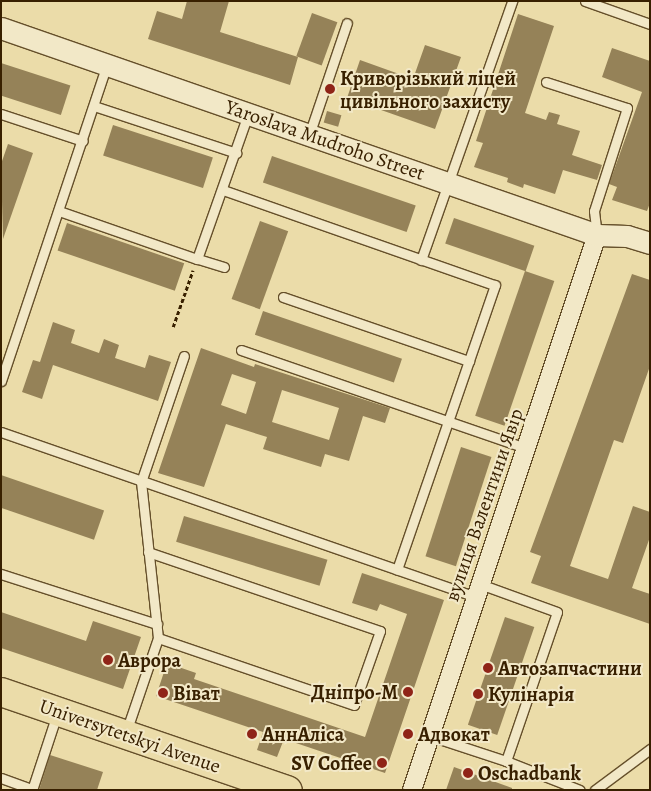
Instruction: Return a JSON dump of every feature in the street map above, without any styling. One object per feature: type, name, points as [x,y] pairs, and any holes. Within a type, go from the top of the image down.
[{"type":"main road","name":"Universytetskyi Avenue","points":[[1,692],[288,790]]},
{"type":"street","name":"Yaroslava Mudroho Street","points":[[1,28],[598,235],[627,236],[650,244]]},
{"type":"street","name":"вулиця Валентини Явір","points":[[412,790],[598,235]]},
{"type":"lane","points":[[421,260],[450,184],[512,1]]},
{"type":"lane","points":[[585,1],[650,24]]},
{"type":"lane","points":[[309,135],[347,24]]},
{"type":"lane","points":[[1,381],[107,65]]},
{"type":"lane","points":[[546,82],[627,108],[594,211],[598,235]]},
{"type":"lane","points":[[94,106],[236,153]]},
{"type":"lane","points":[[1,114],[83,141]]},
{"type":"lane","points":[[197,259],[223,190],[248,114]]},
{"type":"lane","points":[[223,190],[495,285],[397,570]]},
{"type":"lane","points":[[59,211],[224,267]]},
{"type":"lane","points":[[283,297],[469,361]]},
{"type":"lane","points":[[241,350],[526,448]]},
{"type":"lane","points":[[125,734],[158,638],[141,482],[184,356]]},
{"type":"lane","points":[[1,432],[397,570],[556,612],[506,761]]},
{"type":"lane","points":[[148,552],[380,631],[354,706],[158,638]]},
{"type":"lane","points":[[1,574],[157,624]]},
{"type":"lane","points":[[1,778],[32,789],[58,712]]},
{"type":"lane","points":[[430,736],[506,761],[580,790]]},
{"type":"lane","points":[[595,790],[650,749]]},
{"type":"path","points":[[173,328],[197,259]]},
{"type":"building","points":[[187,1],[229,1],[220,32],[298,57],[290,85],[148,39],[157,11],[182,19]]},
{"type":"building","points":[[312,13],[337,22],[322,65],[296,56]]},
{"type":"building","points":[[518,14],[554,26],[525,113],[546,120],[549,112],[560,115],[557,124],[580,131],[572,155],[602,165],[597,180],[563,170],[555,194],[524,184],[523,188],[507,182],[508,178],[474,167],[483,143],[476,141]]},
{"type":"building","points":[[425,45],[461,57],[435,129],[347,98],[360,60],[413,79]]},
{"type":"building","points":[[612,48],[650,61],[650,203],[647,211],[612,200],[617,187],[609,184],[642,92],[602,77]]},
{"type":"building","points":[[1,63],[70,86],[61,115],[1,96]]},
{"type":"building","points":[[327,111],[341,115],[338,127],[324,123]]},
{"type":"building","points":[[113,125],[213,157],[203,188],[103,155]]},
{"type":"building","points":[[8,144],[33,153],[3,239],[1,164]]},
{"type":"building","points":[[272,156],[416,205],[407,232],[263,182]]},
{"type":"building","points":[[454,218],[534,246],[526,271],[445,244]]},
{"type":"building","points":[[260,221],[288,231],[260,309],[232,299]]},
{"type":"building","points":[[67,223],[184,263],[175,291],[58,250]]},
{"type":"building","points":[[525,271],[554,281],[504,426],[475,416]]},
{"type":"building","points":[[632,274],[650,280],[650,366],[623,443],[614,440],[570,566],[608,579],[633,506],[650,512],[650,537],[632,588],[650,594],[650,624],[531,583],[541,556],[530,552]]},
{"type":"building","points":[[263,311],[402,359],[394,382],[255,335]]},
{"type":"building","points":[[53,322],[75,330],[71,343],[99,353],[104,339],[119,345],[115,358],[145,368],[149,355],[171,362],[158,401],[53,365],[42,399],[22,392],[33,360],[40,362]]},
{"type":"building","points":[[201,348],[254,367],[255,364],[390,408],[385,423],[363,416],[349,461],[325,454],[321,467],[263,449],[267,437],[226,424],[204,487],[158,473]],"holes":[[[232,374],[256,382],[246,414],[221,405]],[[282,390],[339,408],[329,440],[272,422]]]},
{"type":"building","points":[[461,447],[491,457],[456,566],[425,556]]},
{"type":"building","points":[[1,475],[104,510],[94,540],[1,508]]},
{"type":"building","points":[[184,516],[327,560],[320,586],[176,542]]},
{"type":"building","points":[[362,573],[444,600],[385,773],[284,739],[277,757],[257,750],[263,732],[156,696],[167,663],[196,673],[194,679],[365,737],[407,614],[380,604],[377,611],[352,603]]},
{"type":"building","points":[[1,612],[86,641],[93,621],[141,637],[123,689],[1,648]]},
{"type":"building","points":[[505,617],[534,627],[497,735],[468,725]]},
{"type":"building","points":[[50,755],[103,772],[97,790],[39,790]]},
{"type":"building","points":[[454,767],[512,788],[512,790],[446,790]]},
{"type":"place","name":"Криворізький ліцей цивільного захисту","points":[[330,89]]},
{"type":"place","name":"Аврора","points":[[108,660]]},
{"type":"place","name":"Автозапчастини","points":[[488,668]]},
{"type":"place","name":"Дніпро-М","points":[[408,692]]},
{"type":"place","name":"Віват","points":[[163,693]]},
{"type":"place","name":"Кулінарія","points":[[478,694]]},
{"type":"place","name":"АннАліса","points":[[252,734]]},
{"type":"place","name":"Адвокат","points":[[408,734]]},
{"type":"place","name":"SV Coffee","points":[[382,763]]},
{"type":"place","name":"Oschadbank","points":[[468,773]]}]
